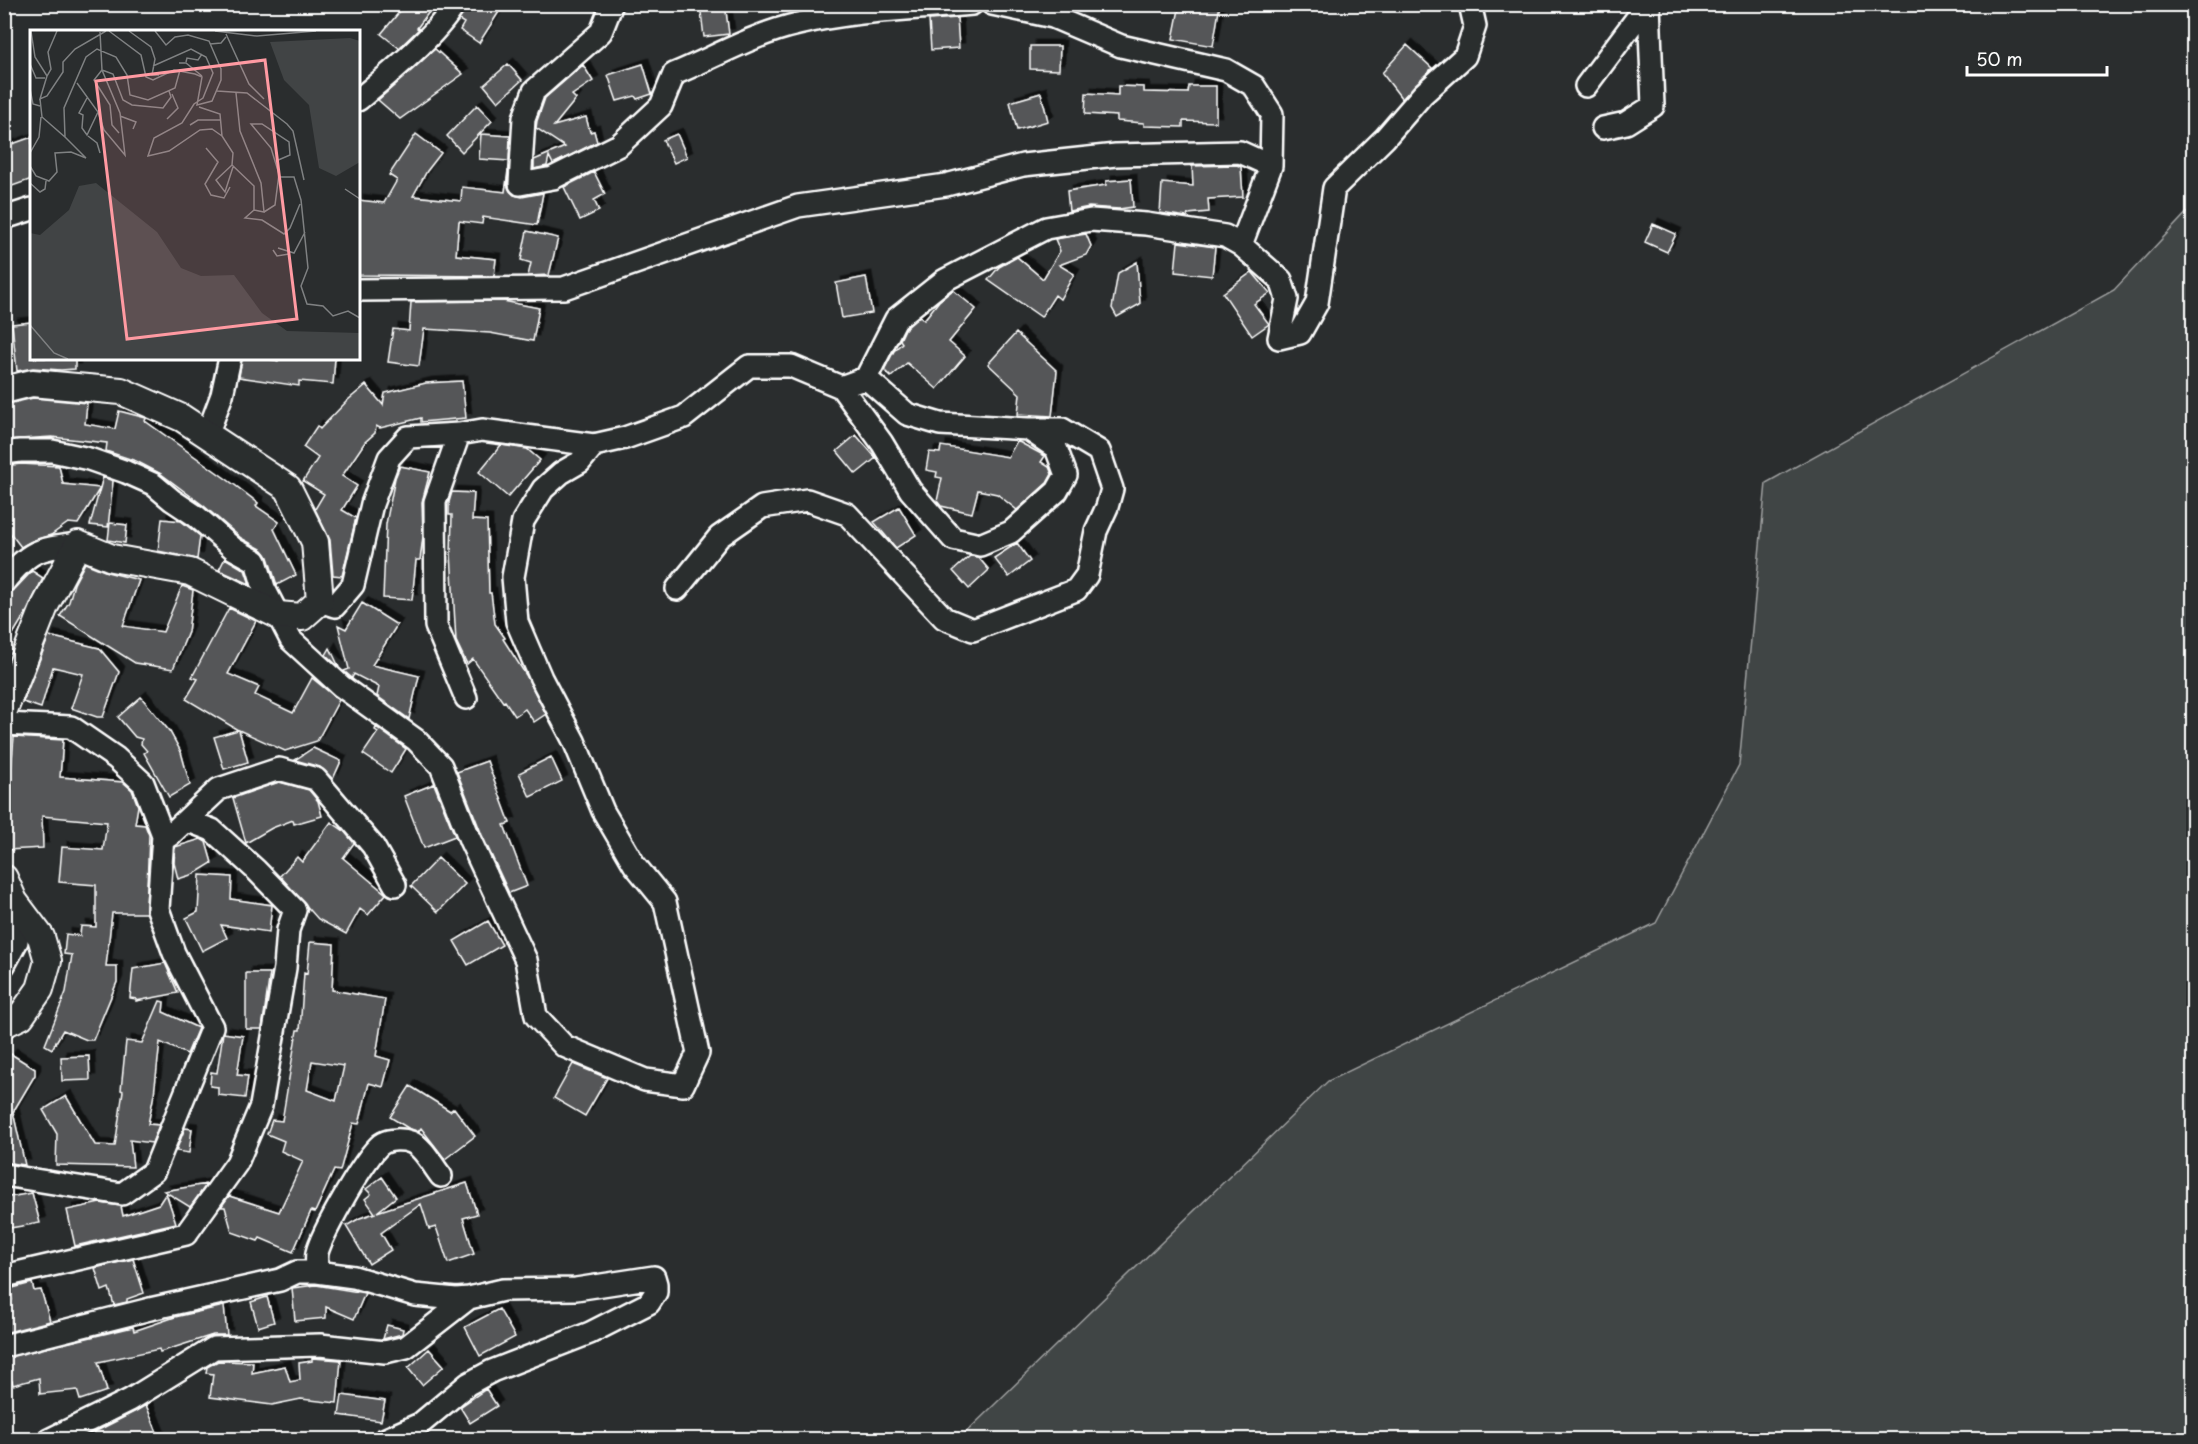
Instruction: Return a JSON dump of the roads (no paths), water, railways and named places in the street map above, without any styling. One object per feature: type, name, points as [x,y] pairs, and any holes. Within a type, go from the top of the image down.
[{"type":"street","points":[[360,98],[386,77],[447,17],[455,4]]},
{"type":"street","points":[[612,4],[601,32],[534,91],[524,118],[520,184],[553,178],[619,145],[661,106],[674,74],[739,43],[798,24],[856,10],[972,4]]},
{"type":"street","points":[[992,4],[1053,17],[1121,46],[1226,70],[1254,86],[1272,114],[1271,166],[1241,245]]},
{"type":"street","points":[[841,387],[866,378],[896,319],[945,280],[1046,228],[1091,220],[1146,224],[1225,236],[1241,245],[1281,280],[1287,299],[1279,338],[1300,333],[1317,303],[1334,188],[1385,138],[1424,94],[1465,56],[1475,26],[1470,4]]},
{"type":"street","points":[[1586,86],[1647,4]]},
{"type":"street","points":[[1603,128],[1626,123],[1653,106],[1647,4]]},
{"type":"street","points":[[360,290],[564,288],[798,206],[946,185],[1023,165],[1116,155],[1240,152],[1271,166]]},
{"type":"street","points":[[4,218],[30,210]]},
{"type":"street","points":[[207,435],[222,395],[230,360]]},
{"type":"street","points":[[320,601],[336,606],[353,585],[372,504],[389,458],[408,437],[459,434],[482,430],[594,445],[624,438],[684,417],[749,366],[791,366],[841,387],[882,443],[910,490],[952,539],[980,546],[1011,532],[1057,490],[1066,475],[1056,448],[1028,429]]},
{"type":"street","points":[[677,589],[719,537],[762,507],[807,500],[847,514],[944,618],[973,630],[1076,590],[1087,575],[1096,531],[1113,489],[1099,451],[1062,429],[940,424],[918,418],[907,414],[866,378]]},
{"type":"street","points":[[4,390],[32,383],[121,391],[182,418],[288,488],[315,542],[320,601]]},
{"type":"street","points":[[459,434],[435,502],[436,626],[466,698]]},
{"type":"street","points":[[4,453],[51,451],[89,459],[126,472],[153,484],[196,516],[234,549],[256,561],[264,588],[291,640],[341,686],[416,740],[441,766],[470,840],[526,960],[536,1016],[564,1046],[645,1080],[683,1085],[698,1053],[665,902],[634,864],[603,811],[574,741],[541,678],[517,622],[513,577],[523,521],[543,489],[561,473],[580,462],[594,445]]},
{"type":"street","points":[[4,582],[27,557],[42,548],[78,544],[112,558],[190,572],[278,615],[302,617],[320,601]]},
{"type":"street","points":[[4,710],[45,606],[78,544]]},
{"type":"street","points":[[4,724],[71,727],[116,758],[143,783],[164,835],[158,909],[174,953],[212,1027],[154,1171],[122,1194],[4,1175]]},
{"type":"street","points":[[164,835],[169,836],[219,789],[279,769],[316,779],[373,846],[395,885]]},
{"type":"street","points":[[4,1276],[186,1234],[237,1163],[261,1106],[285,968],[288,930],[295,910],[212,830],[186,820]]},
{"type":"street","points":[[4,965],[17,941],[9,889]]},
{"type":"street","points":[[4,1024],[21,1016],[40,989],[48,961],[41,937],[9,889]]},
{"type":"street","points":[[317,1272],[316,1256],[321,1241],[363,1165],[383,1143],[403,1140],[413,1142],[428,1156],[441,1176]]},
{"type":"street","points":[[4,1346],[150,1309],[280,1280],[297,1272],[354,1277],[415,1295],[469,1298],[503,1290],[576,1288],[654,1277],[656,1292],[648,1303],[590,1333],[492,1371],[468,1384],[420,1424],[384,1440]]},
{"type":"street","points":[[49,1440],[130,1400],[214,1348],[320,1345],[385,1352],[406,1347],[469,1298]]}]
